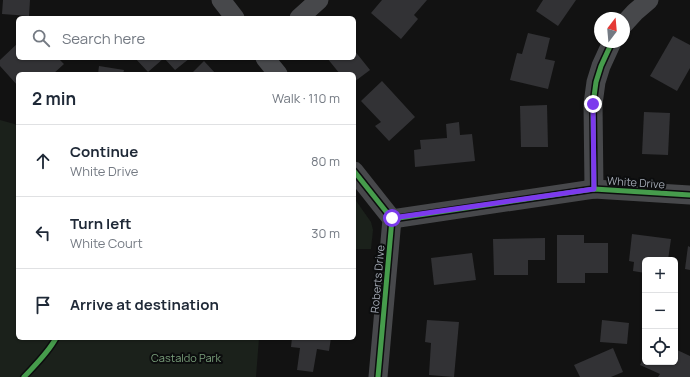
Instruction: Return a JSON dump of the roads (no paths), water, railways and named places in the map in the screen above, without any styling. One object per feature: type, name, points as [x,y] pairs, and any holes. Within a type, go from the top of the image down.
[{"type":"street","points":[[221,0],[233,16]]},
{"type":"street","points":[[301,16],[319,0]]},
{"type":"street","points":[[630,17],[649,0]]},
{"type":"street","points":[[594,189],[593,104],[596,82],[609,48]]},
{"type":"street","points":[[267,60],[276,72]]},
{"type":"street","points":[[356,173],[392,218]]},
{"type":"street","name":"White Drive","points":[[392,218],[594,189],[690,195]]},
{"type":"street","name":"Roberts Drive","points":[[378,377],[392,218]]},
{"type":"park label","name":"Castaldo Park","points":[[186,357]]}]
